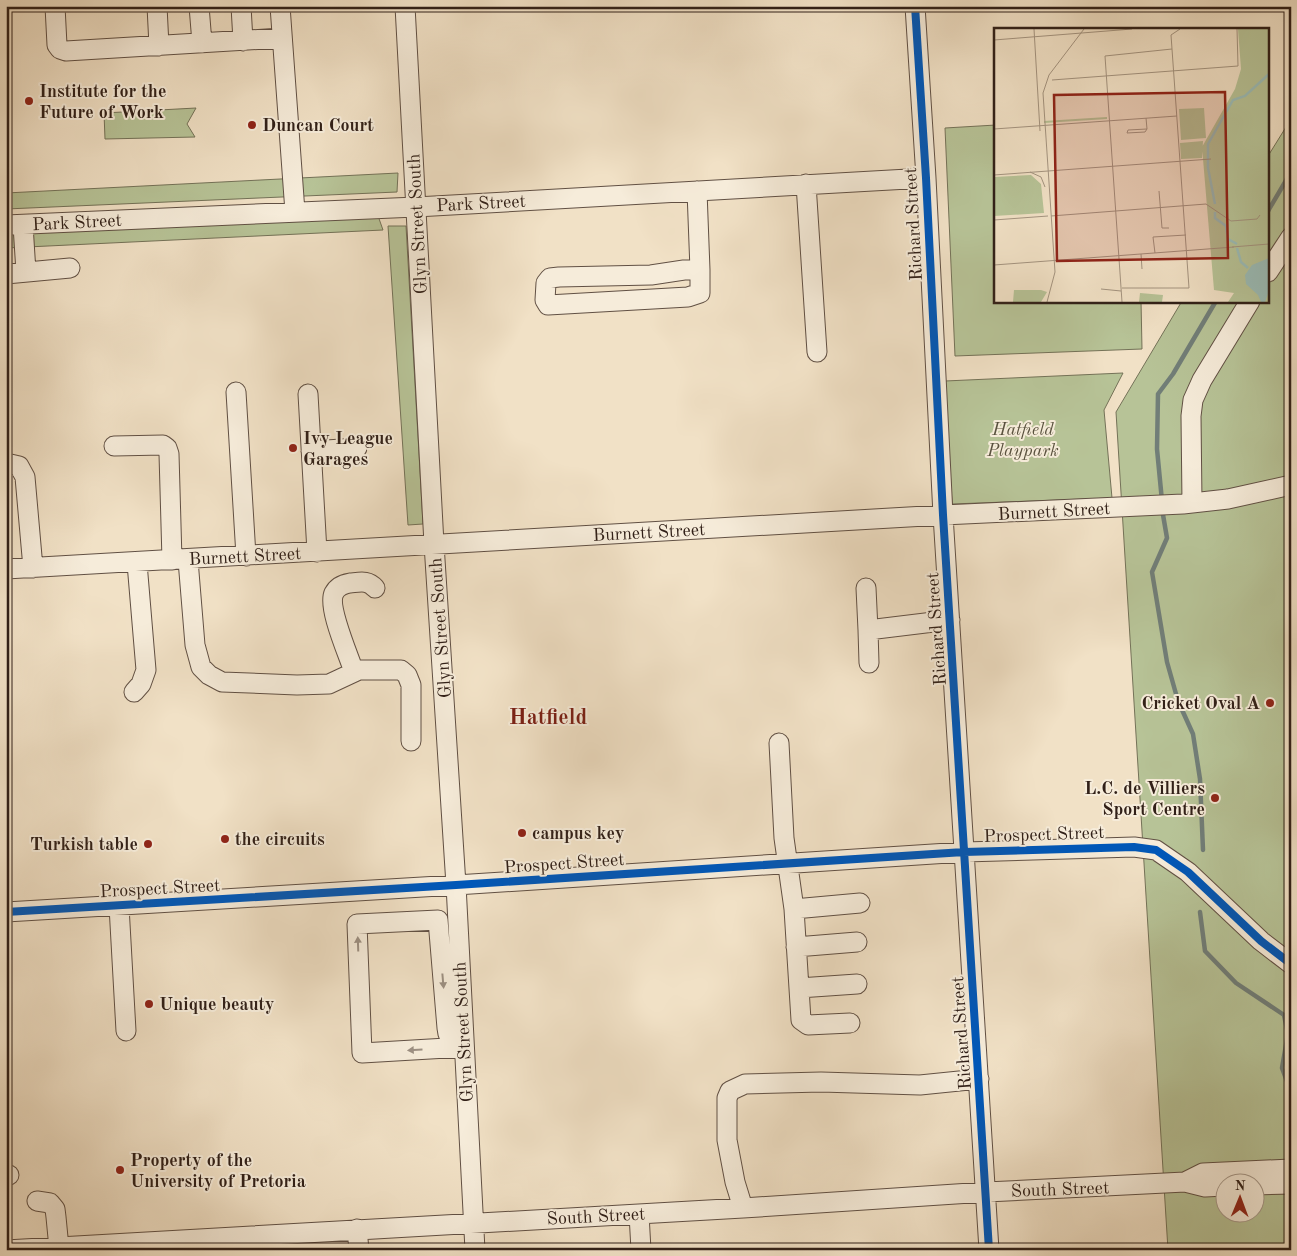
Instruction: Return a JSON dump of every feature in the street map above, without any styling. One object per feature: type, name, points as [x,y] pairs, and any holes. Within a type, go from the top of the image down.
[{"type":"street","points":[[55,6],[57,45],[66,52],[282,38]]},
{"type":"street","points":[[157,6],[159,46]]},
{"type":"street","points":[[199,6],[202,43]]},
{"type":"street","points":[[241,6],[243,41]]},
{"type":"street","points":[[280,6],[295,212]]},
{"type":"street","name":"Glyn Street South","points":[[405,6],[475,1250]]},
{"type":"street","name":"Richard Street","points":[[914,6],[926,178],[950,620],[989,1250]]},
{"type":"street","name":"Park Street","points":[[14,225],[416,207],[926,178]]},
{"type":"street","points":[[806,184],[817,352]]},
{"type":"street","points":[[697,190],[700,270],[700,293],[688,297],[548,305],[545,300],[546,282],[550,278],[559,276],[651,275],[684,270],[700,270]]},
{"type":"street","points":[[14,225],[26,272]]},
{"type":"street","points":[[1270,269],[1291,237]]},
{"type":"street","points":[[6,274],[70,268]]},
{"type":"street","points":[[1188,504],[1193,400],[1202,380],[1249,302]]},
{"type":"street","points":[[236,392],[246,556]]},
{"type":"street","points":[[308,394],[316,552]]},
{"type":"street","points":[[114,446],[163,445],[167,448],[180,560],[195,645],[201,667],[209,675],[222,682],[297,685],[329,684],[359,670],[401,670],[407,675],[410,686],[411,741]]},
{"type":"street","points":[[311,451],[356,448]]},
{"type":"street","points":[[6,464],[18,466],[25,478],[33,568]]},
{"type":"street","name":"Burnett Street","points":[[6,569],[137,563],[944,515],[1188,504],[1228,499],[1291,485]]},
{"type":"street","points":[[134,692],[141,684],[146,670],[137,563]]},
{"type":"street","points":[[354,672],[336,621],[333,597],[335,591],[344,584],[364,581],[375,588]]},
{"type":"street","points":[[866,588],[869,663]]},
{"type":"street","points":[[868,630],[950,620]]},
{"type":"street","points":[[779,743],[787,863],[794,909],[801,1020],[808,1026],[850,1023]]},
{"type":"street","name":"Prospect Street","points":[[6,912],[456,886],[964,852],[1124,847],[1147,848],[1165,855],[1188,872],[1261,941],[1291,964]]},
{"type":"street","points":[[794,909],[860,903]]},
{"type":"street","points":[[119,906],[126,1031]]},
{"type":"street","points":[[438,920],[448,1034],[464,1040],[362,1053],[357,924],[438,920]]},
{"type":"street","points":[[796,947],[857,942]]},
{"type":"street","points":[[799,988],[858,984]]},
{"type":"street","points":[[744,1208],[735,1182],[727,1140],[727,1098],[730,1091],[745,1084],[820,1082],[920,1084],[979,1079]]},
{"type":"street","name":"South Street","points":[[1185,1182],[1202,1173],[1291,1168]]},
{"type":"street","name":"South Street","points":[[6,1250],[282,1242],[357,1230],[986,1192],[1185,1182],[1205,1187],[1214,1187]]},
{"type":"street","points":[[1264,1185],[1291,1184]]},
{"type":"street","points":[[37,1201],[50,1203],[55,1209],[59,1248]]},
{"type":"street","points":[[639,1214],[641,1250]]},
{"type":"street","points":[[357,1230],[358,1250]]},
{"type":"green space","points":[[196,108],[187,124],[195,137],[105,139],[104,113]]},
{"type":"green space","name":"L.C. de Villiers Sport Centre","points":[[1291,119],[1291,1250],[1168,1250],[1116,412],[1181,302],[1270,302],[1270,153]]},
{"type":"green space","points":[[994,125],[994,302],[1141,302],[1142,349],[955,356],[945,128]]},
{"type":"green space","points":[[398,173],[397,192],[6,209],[6,193]]},
{"type":"green space","points":[[377,213],[383,230],[6,248],[6,232]]},
{"type":"green space","points":[[388,226],[406,226],[423,524],[408,525]]},
{"type":"green space","name":"Hatfield Playpark","points":[[1123,373],[1104,410],[1112,498],[952,504],[945,381]]},
{"type":"waterway","points":[[1270,208],[1291,172]]},
{"type":"waterway","points":[[1162,501],[1157,449],[1158,394],[1173,374],[1215,302]]},
{"type":"waterway","points":[[1162,509],[1167,538],[1152,572],[1167,662],[1178,701],[1193,734],[1200,779],[1203,850]]},
{"type":"waterway","points":[[1200,912],[1205,951],[1236,983],[1284,1015],[1288,1034],[1282,1068],[1291,1092]]},
{"type":"cycle path","points":[[915,6],[926,178],[943,515],[989,1250]]},
{"type":"cycle path","points":[[6,912],[964,852],[1134,847],[1156,850],[1188,872],[1261,941],[1291,964]]},
{"type":"place","name":"Institute for the Future of Work","points":[[29,101]]},
{"type":"place","name":"Duncan Court","points":[[252,125]]},
{"type":"place","name":"Ivy League Garages","points":[[293,448]]},
{"type":"place","name":"Cricket Oval A","points":[[1270,703]]},
{"type":"place","name":"L.C. de Villiers Sport Centre","points":[[1215,798]]},
{"type":"place","name":"campus key","points":[[522,833]]},
{"type":"place","name":"the circuits","points":[[225,839]]},
{"type":"place","name":"Turkish table","points":[[148,844]]},
{"type":"place","name":"Unique beauty","points":[[149,1004]]},
{"type":"place","name":"Property of the University of Pretoria","points":[[120,1170]]},
{"type":"district","name":"Hatfield","points":[[548,716]]}]
